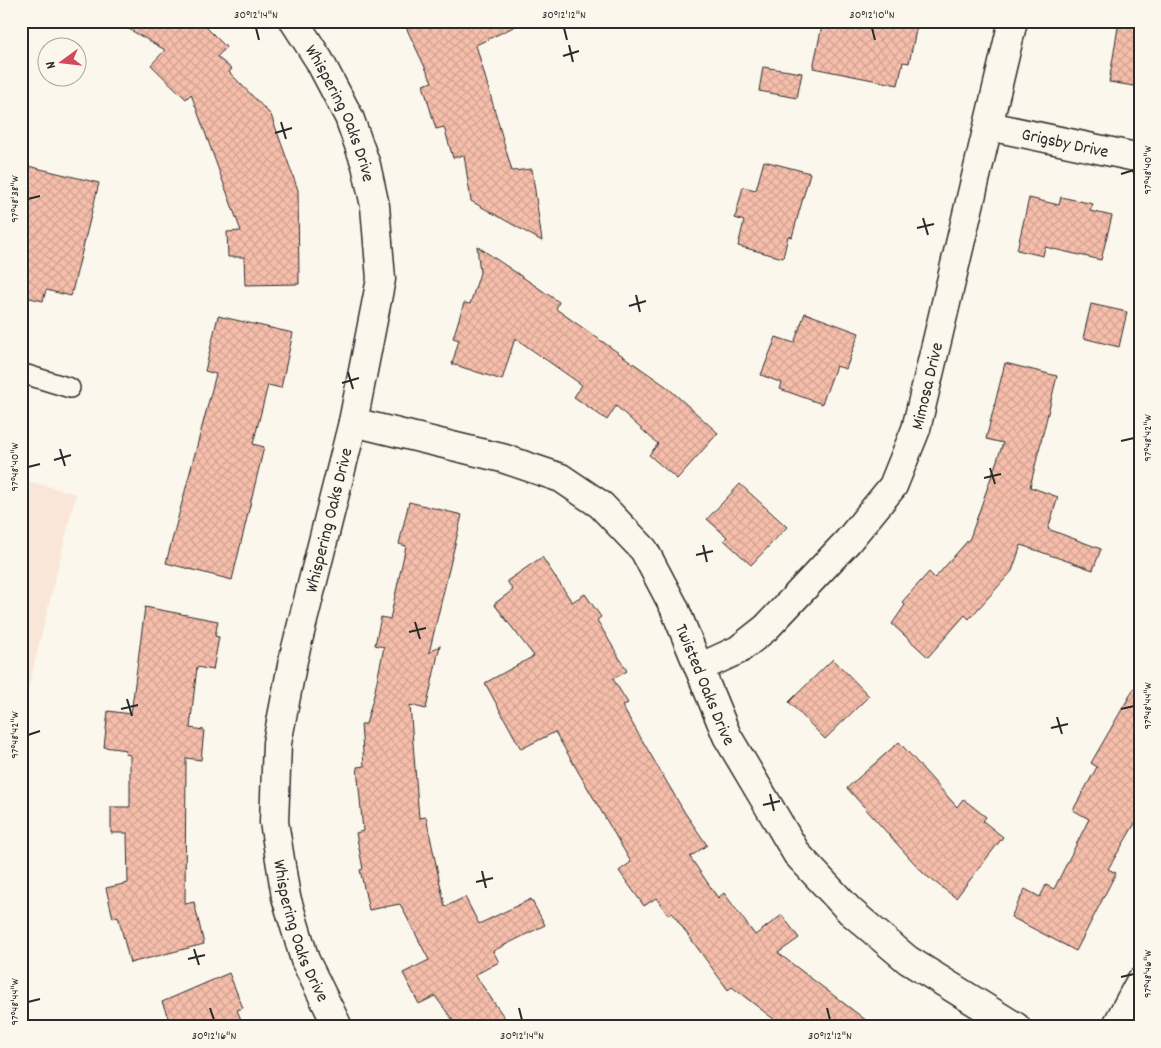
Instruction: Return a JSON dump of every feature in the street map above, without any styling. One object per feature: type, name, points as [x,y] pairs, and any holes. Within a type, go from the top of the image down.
[{"type":"street","name":"Whispering Oaks Drive","points":[[294,21],[319,60],[348,117],[366,165],[375,206],[381,279],[353,422],[292,660],[277,743],[274,822],[286,897],[305,960],[338,1027]]},
{"type":"street","name":"Mimosa Drive","points":[[699,668],[738,650],[766,628],[848,541],[893,486],[916,429],[1013,21]]},
{"type":"street","name":"Grigsby Drive","points":[[989,126],[1140,158]]},
{"type":"street","name":"Twisted Oaks Drive","points":[[353,422],[502,458],[560,478],[601,505],[644,550],[674,607],[727,736],[797,854],[850,910],[908,960],[1016,1027]]},
{"type":"street","points":[[1116,1027],[1140,982]]},
{"type":"lane","points":[[21,373],[70,388]]},
{"type":"shaded area","points":[[21,479],[76,494],[21,718]]},
{"type":"building","points":[[115,21],[200,21],[226,47],[217,57],[232,69],[229,72],[271,115],[298,190],[299,284],[245,285],[244,257],[228,257],[227,232],[241,231],[191,94],[186,99],[151,65],[165,50]]},
{"type":"building","points":[[403,21],[526,21],[476,45],[512,171],[532,169],[542,241],[471,201],[464,155],[453,158],[444,127],[436,129],[423,85],[432,82]]},
{"type":"building","points":[[823,21],[918,21],[909,63],[903,62],[898,85],[813,68]]},
{"type":"building","points":[[1119,21],[1140,21],[1140,87],[1109,82]]},
{"type":"building","points":[[763,67],[802,73],[797,98],[759,91]]},
{"type":"building","points":[[764,161],[810,173],[792,237],[788,236],[783,258],[738,246],[744,221],[735,218],[743,187],[756,190]]},
{"type":"building","points":[[28,166],[99,183],[71,296],[46,290],[43,301],[21,296],[21,191]]},
{"type":"building","points":[[1061,197],[1093,204],[1090,211],[1112,216],[1101,260],[1045,247],[1043,256],[1017,250],[1029,198],[1059,205]]},
{"type":"building","points":[[477,246],[559,302],[556,309],[667,387],[718,433],[677,479],[649,455],[658,444],[616,406],[607,420],[574,397],[582,385],[515,338],[502,380],[452,364],[459,340],[453,338],[464,303],[470,304],[480,273]]},
{"type":"building","points":[[1091,304],[1127,312],[1119,347],[1083,338]]},
{"type":"building","points":[[805,313],[859,333],[846,369],[836,366],[822,404],[780,389],[782,383],[761,375],[776,337],[794,343]]},
{"type":"building","points":[[218,316],[293,333],[281,388],[268,385],[253,444],[264,447],[232,580],[166,563],[216,374],[205,371]]},
{"type":"building","points":[[1005,363],[1057,376],[1030,487],[1058,497],[1048,529],[1101,549],[1093,570],[1021,545],[1012,571],[969,619],[965,615],[928,657],[892,624],[905,605],[902,602],[929,572],[935,578],[970,538],[1003,443],[986,439]]},
{"type":"building","points":[[740,484],[787,527],[751,565],[724,540],[727,537],[707,519]]},
{"type":"building","points":[[409,502],[462,515],[429,653],[440,645],[426,709],[410,705],[419,818],[426,817],[445,907],[465,897],[479,924],[531,899],[545,925],[493,951],[499,962],[475,975],[511,1027],[458,1027],[435,996],[419,1004],[403,973],[429,960],[400,904],[369,910],[360,870],[363,869],[356,833],[363,831],[357,767],[364,766],[361,724],[366,724],[374,695],[384,647],[375,645],[381,617],[390,619],[406,546],[399,544]]},
{"type":"building","points":[[542,557],[572,602],[585,594],[601,617],[597,620],[627,671],[613,679],[628,703],[622,706],[685,813],[707,845],[690,857],[718,898],[724,893],[755,935],[782,915],[799,938],[778,953],[875,1027],[784,1027],[732,987],[728,990],[672,913],[668,915],[656,898],[644,906],[619,871],[631,862],[555,732],[521,749],[485,683],[534,656],[494,604],[513,590],[507,581]]},
{"type":"building","points":[[145,607],[218,621],[215,636],[219,637],[213,670],[197,667],[190,728],[204,730],[201,760],[186,758],[185,904],[194,902],[204,944],[130,963],[118,916],[113,918],[106,888],[128,883],[127,833],[111,833],[111,807],[130,807],[130,755],[125,754],[126,750],[104,747],[108,711],[131,714]]},
{"type":"building","points":[[833,659],[869,696],[825,739],[789,702]]},
{"type":"building","points":[[1140,678],[1140,815],[1108,869],[1116,873],[1076,951],[1011,917],[1025,889],[1040,897],[1046,885],[1054,889],[1089,819],[1073,810],[1097,767],[1091,763]]},
{"type":"building","points":[[899,742],[957,807],[963,799],[986,817],[983,821],[1003,837],[956,898],[924,874],[847,788]]},
{"type":"building","points":[[229,973],[243,1008],[237,1010],[244,1027],[172,1027],[162,1002]]}]
